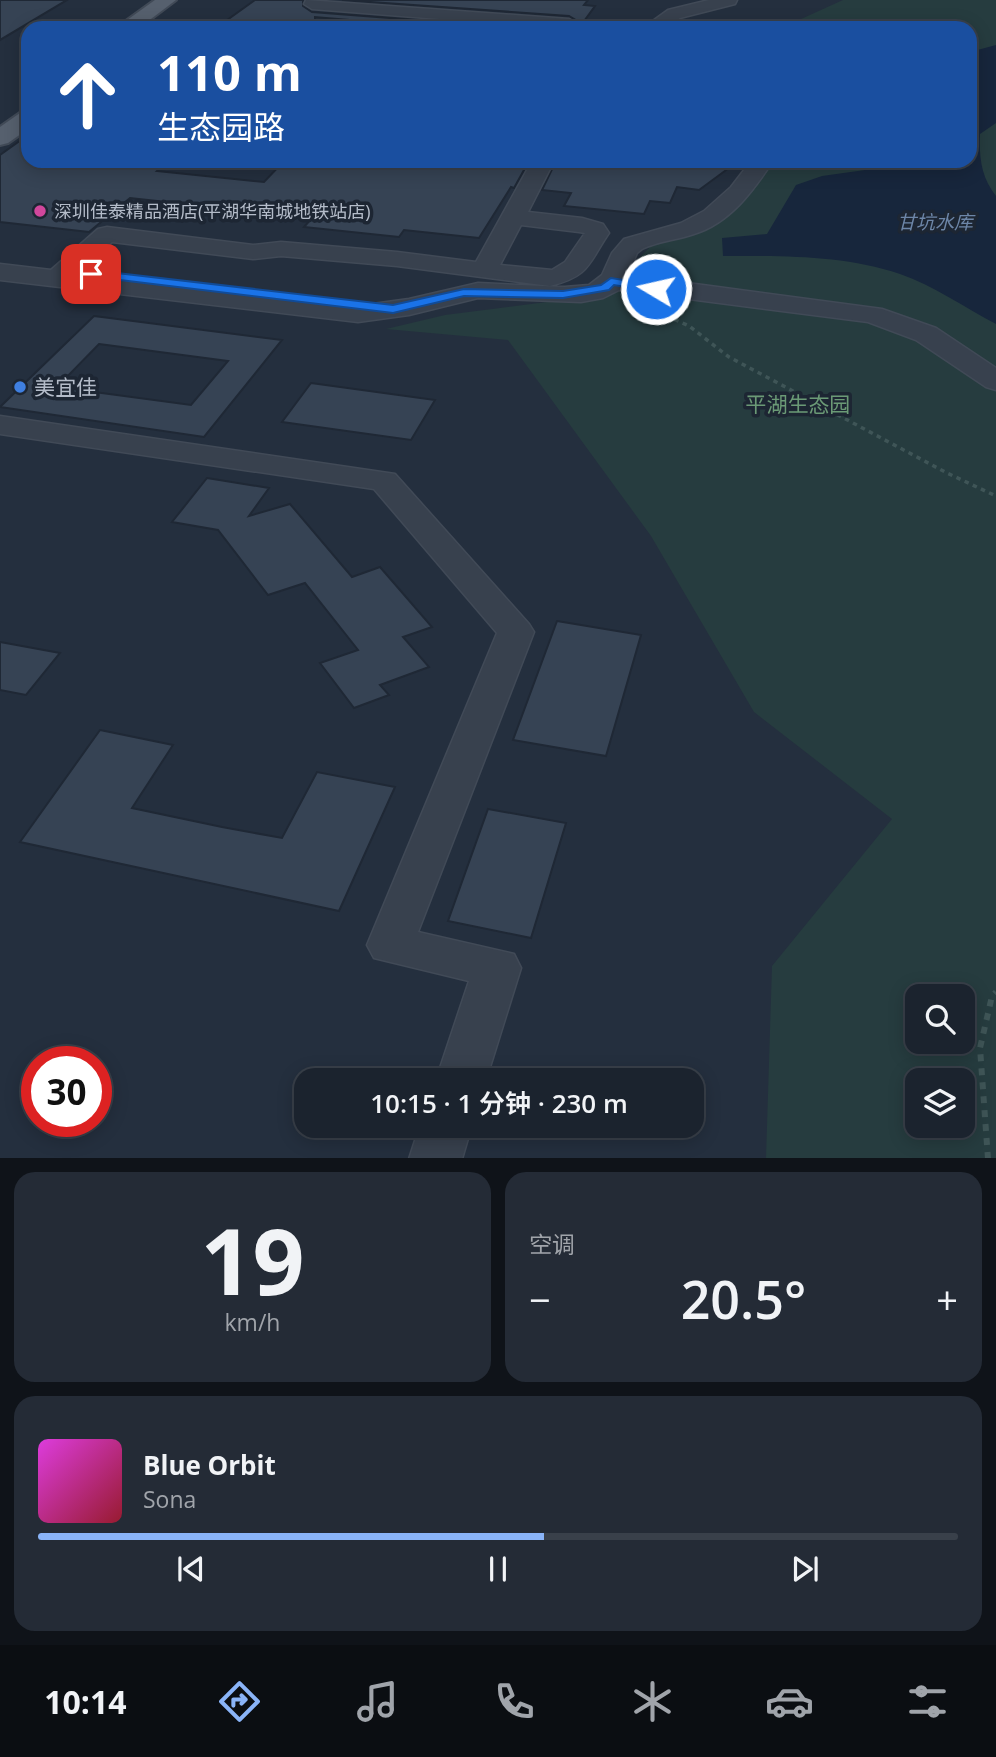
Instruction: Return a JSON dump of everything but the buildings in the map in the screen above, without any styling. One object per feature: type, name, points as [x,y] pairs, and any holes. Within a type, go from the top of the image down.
[{"type":"main road","points":[[136,21],[167,0]]},
{"type":"main road","points":[[166,21],[186,7]]},
{"type":"main road","points":[[0,114],[21,100]]},
{"type":"main road","points":[[0,138],[21,123]]},
{"type":"street","points":[[438,14],[452,0]]},
{"type":"street","points":[[663,21],[674,14],[729,0]]},
{"type":"street","points":[[312,4],[530,21]]},
{"type":"street","points":[[484,271],[539,168]]},
{"type":"street","points":[[0,272],[358,314],[393,309],[464,292],[505,290],[563,294],[597,290],[605,288],[611,281],[630,245],[648,237],[688,228],[714,215],[732,202],[757,168]]},
{"type":"street","points":[[63,271],[107,234],[253,252],[281,249],[397,259],[550,278],[572,271],[597,233],[595,229],[582,225],[513,217]]},
{"type":"street","points":[[0,263],[393,309]]},
{"type":"street","points":[[611,281],[873,315],[926,334],[996,381]]},
{"type":"street","points":[[0,425],[384,481],[516,632],[390,946],[497,968],[465,1068]]},
{"type":"street","points":[[435,1158],[442,1138]]},
{"type":"path","points":[[655,310],[689,326],[729,357],[947,473],[996,496]]},
{"type":"path","points":[[988,1158],[980,1048],[992,996],[996,992]]},
{"type":"green space","name":"平湖生态园","points":[[843,0],[996,0],[996,1158],[766,1158],[772,966],[892,819],[754,712],[651,536],[508,340],[386,329],[445,315],[602,295],[654,243],[724,219],[766,168],[977,168],[977,21],[797,21]]},
{"type":"water","name":"甘坑水库","points":[[996,45],[996,123],[980,134],[980,142],[984,174],[996,196],[996,324],[925,284],[878,268],[812,258],[723,256],[722,238],[767,234],[796,185],[822,176],[865,168],[977,168],[977,50]]},
{"type":"place","name":"深圳佳泰精品酒店(平湖华南城地铁站店)","points":[[40,211]]},
{"type":"place","name":"美宜佳","points":[[20,387]]},
{"type":"route","points":[[91,274],[393,309],[444,296],[484,290],[563,294],[605,288],[611,281],[656,289]]}]
